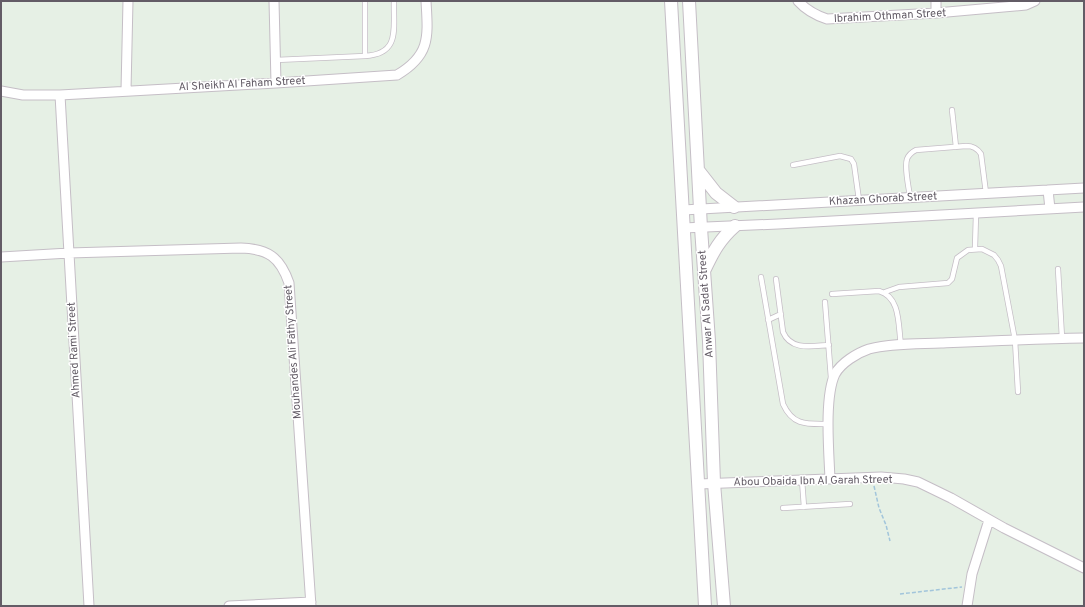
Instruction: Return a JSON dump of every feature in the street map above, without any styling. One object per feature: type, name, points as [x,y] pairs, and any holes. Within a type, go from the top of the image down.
[{"type":"street","points":[[126,90],[128,1]]},
{"type":"street","points":[[274,1],[276,83]]},
{"type":"street","name":"Al Sheikh Al Faham Street","points":[[1,91],[23,95],[60,95],[397,75],[409,68],[419,57],[425,44],[428,30],[426,1]]},
{"type":"street","name":"Anwar Al Sadat Street","points":[[671,1],[705,606]]},
{"type":"street","name":"Anwar Al Sadat Street","points":[[689,1],[701,228],[709,341],[714,483],[724,606]]},
{"type":"street","name":"Ibrahim Othman Street","points":[[798,1],[804,8],[827,20],[936,13],[1026,5],[1035,1]]},
{"type":"street","points":[[936,1],[936,13]]},
{"type":"street","name":"Ahmed Rami Street","points":[[60,95],[89,606]]},
{"type":"street","points":[[698,170],[716,193],[734,207]]},
{"type":"street","name":"Khazan Ghorab Street","points":[[683,210],[1084,188]]},
{"type":"street","points":[[1048,190],[1050,209]]},
{"type":"street","name":"Khazan Ghorab Street","points":[[684,228],[1084,208]]},
{"type":"street","points":[[704,272],[718,243],[735,226]]},
{"type":"street","name":"Mouhandes Ali Fathy Street","points":[[1,257],[69,253],[254,248],[266,252],[277,260],[285,270],[289,283],[311,604]]},
{"type":"street","points":[[830,479],[828,424],[831,384],[836,372],[845,363],[857,355],[868,350],[901,345],[1084,338]]},
{"type":"street","name":"Abou Obaida Ibn Al Garah Street","points":[[699,484],[874,478],[904,479],[918,482],[1084,568]]},
{"type":"street","points":[[967,606],[972,574],[989,520]]},
{"type":"street","points":[[229,606],[311,604]]},
{"type":"lane","points":[[365,1],[365,56]]},
{"type":"lane","points":[[276,60],[380,54],[385,51],[393,41],[394,1]]},
{"type":"lane","points":[[952,110],[956,147]]},
{"type":"lane","points":[[910,197],[907,159],[910,153],[916,150],[972,146],[978,149],[981,154],[986,193]]},
{"type":"lane","points":[[793,166],[840,156],[851,159],[854,164],[859,200]]},
{"type":"lane","points":[[975,248],[976,214]]},
{"type":"lane","points":[[832,294],[879,291],[885,292],[899,287],[948,283],[952,278],[957,258],[964,252],[975,248],[994,254],[1001,266],[1015,340],[1018,392]]},
{"type":"lane","points":[[1058,269],[1062,338]]},
{"type":"lane","points":[[761,278],[783,404],[786,411],[798,422],[805,424],[828,424]]},
{"type":"lane","points":[[776,279],[783,332],[789,342],[800,346],[829,345]]},
{"type":"lane","points":[[885,292],[892,298],[896,307],[901,345]]},
{"type":"lane","points":[[825,302],[831,384]]},
{"type":"lane","points":[[768,320],[781,314]]},
{"type":"lane","points":[[802,480],[804,507]]},
{"type":"lane","points":[[783,508],[850,504]]},
{"type":"path","points":[[874,478],[878,508],[886,525],[890,541]]},
{"type":"path","points":[[900,594],[960,587]]}]
